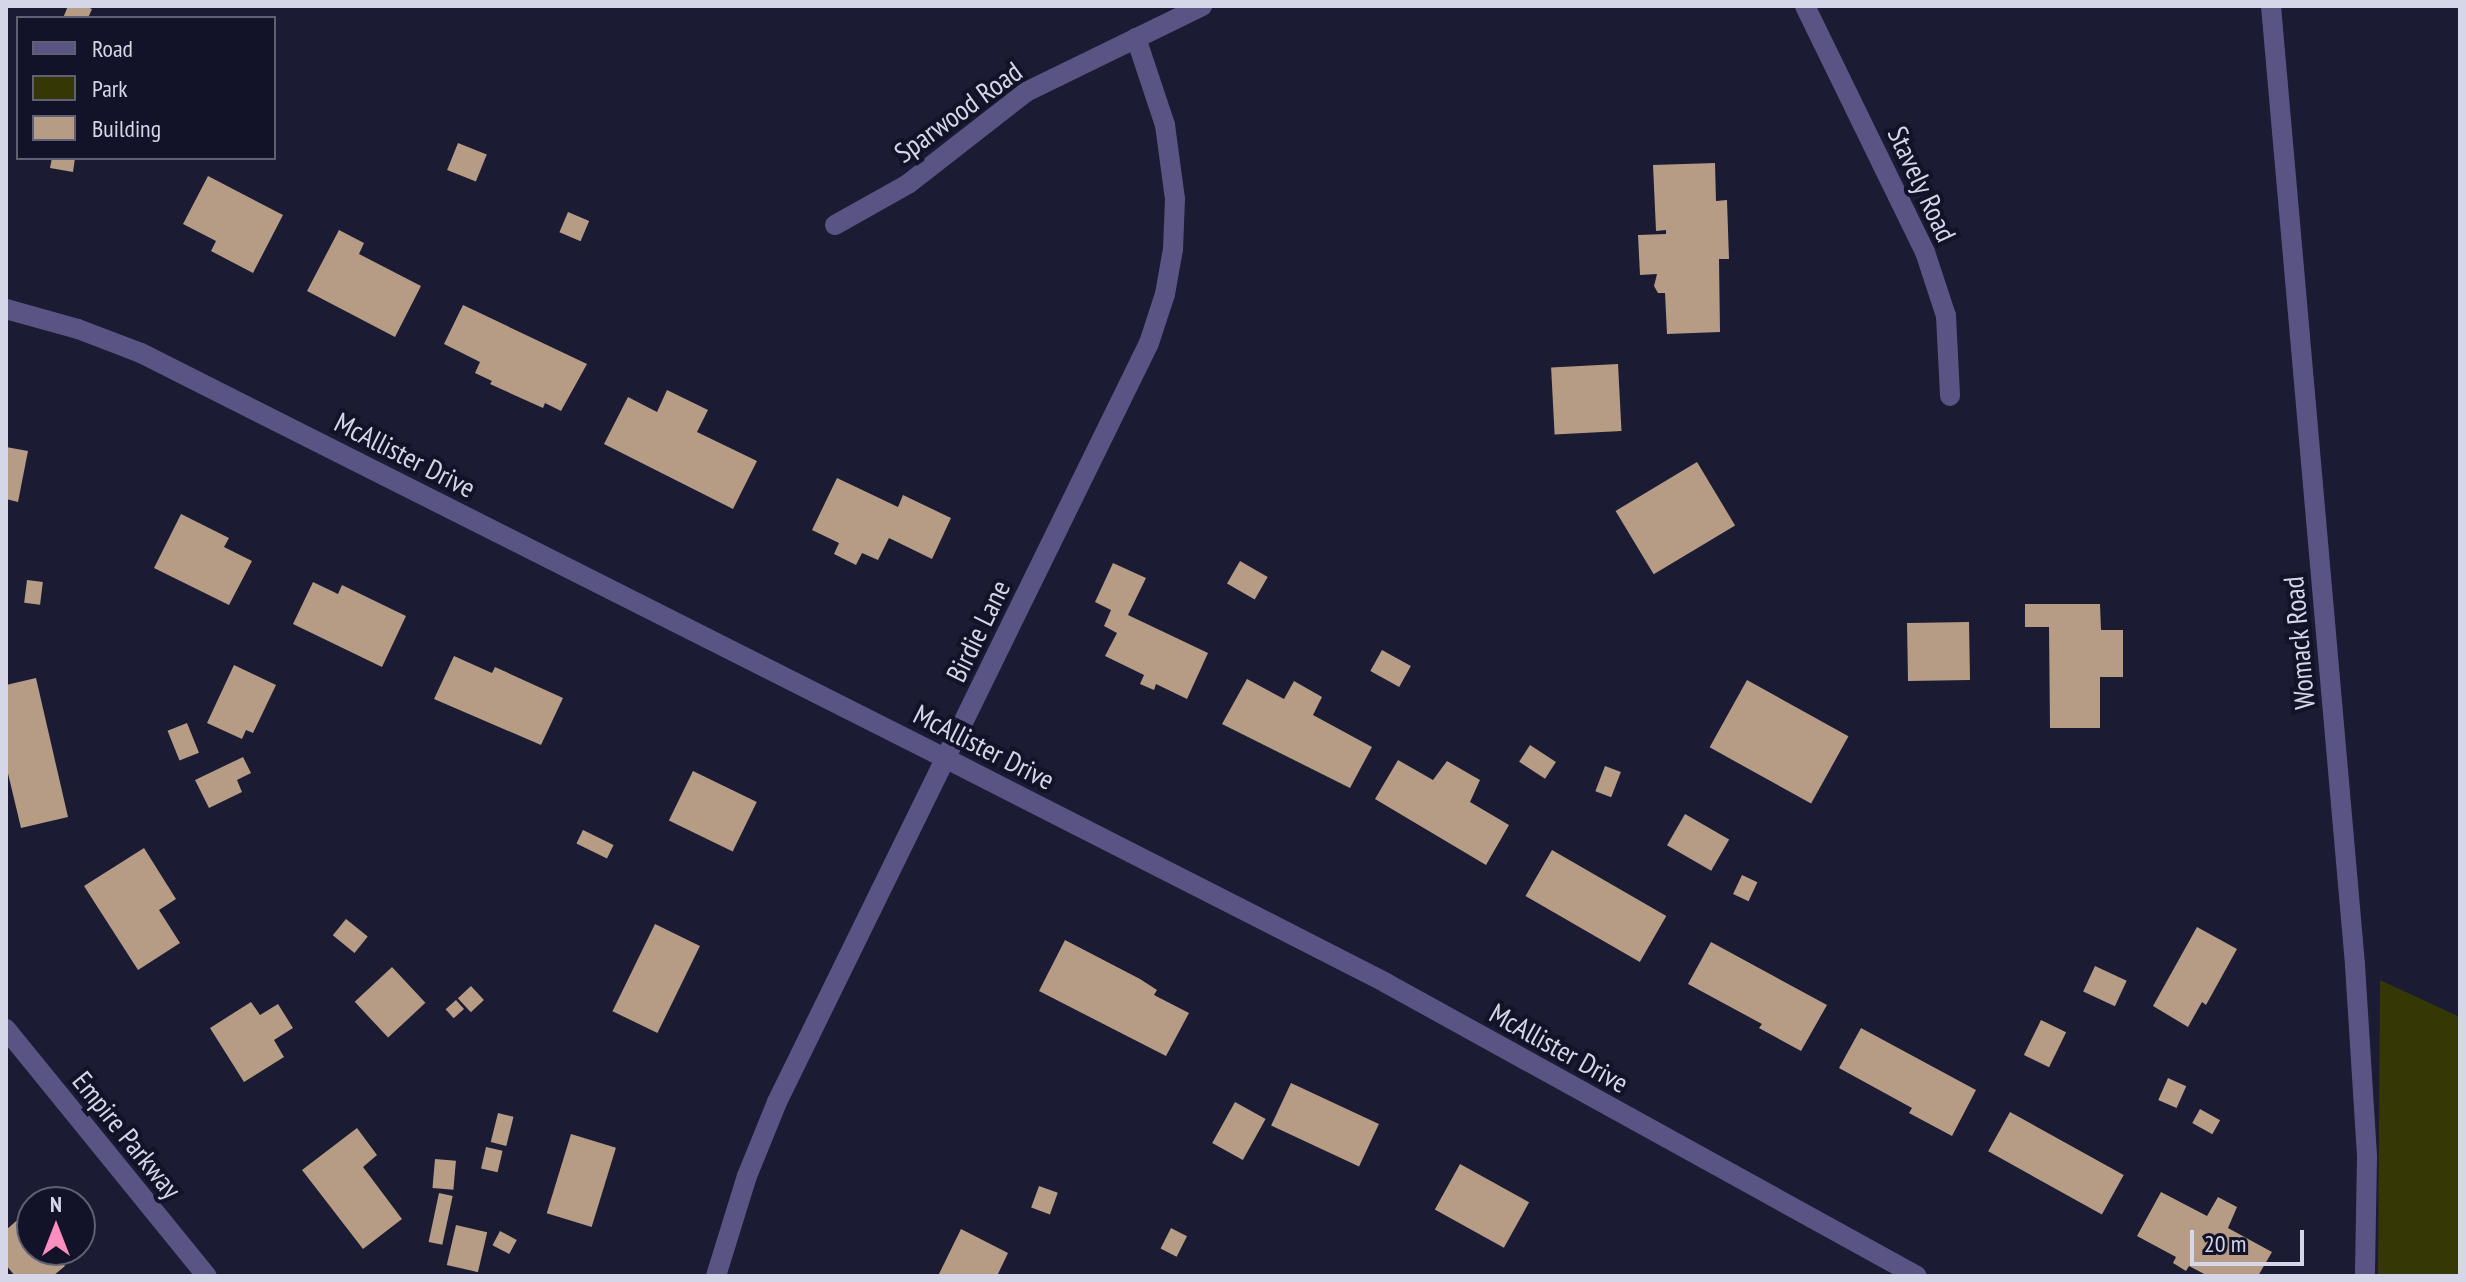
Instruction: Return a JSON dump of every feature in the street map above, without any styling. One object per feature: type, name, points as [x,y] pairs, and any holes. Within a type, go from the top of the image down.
[{"type":"street","name":"Sparwood Road","points":[[835,225],[908,184],[1026,92],[1202,6]]},
{"type":"street","name":"Stavely Road","points":[[1805,6],[1925,252],[1946,316],[1950,396]]},
{"type":"street","name":"Womack Road","points":[[2271,6],[2355,965],[2367,1157],[2365,1276]]},
{"type":"street","name":"Birdie Lane","points":[[716,1276],[747,1176],[777,1102],[1149,343],[1165,294],[1173,249],[1172,163],[1165,125],[1136,38]]},
{"type":"street","name":"McAllister Drive","points":[[6,309],[78,329],[141,353],[947,759],[1386,983],[1917,1276]]},
{"type":"street","name":"Empire Parkway","points":[[6,1029],[207,1276]]},
{"type":"green space","points":[[2380,980],[2460,1017],[2460,1276],[2378,1276]]},
{"type":"building","points":[[68,6],[92,9],[89,16],[64,16]]},
{"type":"building","points":[[458,143],[487,155],[476,182],[447,170]]},
{"type":"building","points":[[52,160],[75,160],[73,172],[50,168]]},
{"type":"building","points":[[1715,163],[1716,201],[1727,200],[1729,259],[1719,259],[1720,332],[1667,334],[1665,293],[1658,293],[1654,286],[1657,274],[1640,275],[1638,235],[1666,234],[1666,230],[1656,231],[1653,165]]},
{"type":"building","points":[[208,176],[283,215],[253,273],[211,251],[216,241],[183,224]]},
{"type":"building","points":[[568,212],[589,221],[581,241],[559,232]]},
{"type":"building","points":[[339,230],[364,243],[359,254],[421,286],[395,337],[307,291]]},
{"type":"building","points":[[463,305],[587,364],[561,411],[545,403],[543,408],[490,384],[492,381],[475,373],[480,362],[444,344]]},
{"type":"building","points":[[1618,364],[1622,431],[1555,434],[1551,368]]},
{"type":"building","points":[[667,390],[708,410],[697,432],[757,461],[733,509],[604,444],[628,397],[657,412]]},
{"type":"building","points":[[6,447],[28,451],[18,502],[6,499]]},
{"type":"building","points":[[1697,462],[1735,525],[1654,574],[1616,511]]},
{"type":"building","points":[[837,478],[898,507],[903,495],[951,518],[932,559],[889,538],[878,560],[862,553],[856,565],[834,554],[839,543],[812,530]]},
{"type":"building","points":[[181,514],[229,538],[224,547],[252,561],[229,605],[154,568]]},
{"type":"building","points":[[1240,561],[1268,577],[1255,600],[1227,584]]},
{"type":"building","points":[[1113,563],[1146,578],[1128,615],[1208,653],[1187,699],[1156,684],[1154,690],[1140,684],[1144,675],[1105,656],[1117,633],[1104,626],[1111,610],[1095,602]]},
{"type":"building","points":[[27,580],[43,582],[40,605],[24,603]]},
{"type":"building","points":[[313,582],[338,594],[342,585],[406,616],[382,667],[293,624]]},
{"type":"building","points":[[2025,604],[2100,604],[2101,630],[2123,630],[2123,677],[2100,677],[2100,728],[2050,728],[2049,627],[2025,627]]},
{"type":"building","points":[[1969,622],[1970,680],[1908,681],[1907,623]]},
{"type":"building","points":[[1382,650],[1411,666],[1399,687],[1370,671]]},
{"type":"building","points":[[454,656],[492,673],[495,667],[563,698],[541,745],[434,699]]},
{"type":"building","points":[[234,665],[276,685],[253,733],[246,730],[242,739],[207,723]]},
{"type":"building","points":[[36,678],[68,817],[21,828],[6,765],[6,685]]},
{"type":"building","points":[[1247,679],[1284,699],[1294,681],[1322,697],[1313,715],[1372,747],[1350,788],[1222,724]]},
{"type":"building","points":[[1747,680],[1848,736],[1811,804],[1710,747]]},
{"type":"building","points":[[187,723],[199,753],[180,761],[168,731]]},
{"type":"building","points":[[1530,745],[1556,762],[1545,779],[1519,762]]},
{"type":"building","points":[[243,757],[251,773],[237,780],[242,792],[209,808],[195,780]]},
{"type":"building","points":[[1398,760],[1433,780],[1447,761],[1480,780],[1470,802],[1509,825],[1486,865],[1375,799]]},
{"type":"building","points":[[1605,766],[1621,772],[1611,797],[1595,791]]},
{"type":"building","points":[[693,771],[757,802],[733,852],[669,820]]},
{"type":"building","points":[[1685,814],[1729,839],[1711,871],[1667,845]]},
{"type":"building","points":[[583,830],[614,845],[607,858],[576,843]]},
{"type":"building","points":[[144,848],[176,899],[159,910],[180,943],[138,970],[84,886]]},
{"type":"building","points":[[1552,850],[1666,916],[1640,962],[1526,896]]},
{"type":"building","points":[[1742,875],[1757,882],[1749,901],[1733,894]]},
{"type":"building","points":[[346,919],[368,937],[355,953],[333,935]]},
{"type":"building","points":[[655,924],[700,946],[657,1033],[612,1011]]},
{"type":"building","points":[[2197,927],[2237,949],[2206,1005],[2202,1002],[2188,1027],[2153,1006]]},
{"type":"building","points":[[1065,940],[1140,979],[1157,990],[1154,995],[1189,1013],[1166,1056],[1039,991]]},
{"type":"building","points":[[1711,942],[1827,1005],[1801,1051],[1759,1028],[1762,1024],[1688,984]]},
{"type":"building","points":[[2095,966],[2127,981],[2115,1006],[2083,991]]},
{"type":"building","points":[[392,967],[425,1003],[388,1038],[355,1002]]},
{"type":"building","points":[[471,986],[484,1000],[471,1012],[458,998]]},
{"type":"building","points":[[456,1000],[464,1009],[454,1018],[446,1009]]},
{"type":"building","points":[[251,1002],[260,1015],[278,1004],[293,1028],[274,1040],[284,1057],[244,1082],[210,1028]]},
{"type":"building","points":[[2041,1020],[2066,1032],[2049,1067],[2024,1055]]},
{"type":"building","points":[[1861,1028],[1976,1090],[1952,1136],[1909,1113],[1912,1108],[1839,1068]]},
{"type":"building","points":[[2168,1078],[2186,1086],[2177,1108],[2158,1100]]},
{"type":"building","points":[[1291,1083],[1379,1124],[1359,1167],[1271,1126]]},
{"type":"building","points":[[1235,1102],[1266,1119],[1243,1160],[1212,1143]]},
{"type":"building","points":[[2200,1109],[2220,1120],[2212,1134],[2192,1123]]},
{"type":"building","points":[[2010,1112],[2124,1175],[2102,1214],[1988,1151]]},
{"type":"building","points":[[498,1113],[514,1117],[506,1146],[491,1142]]},
{"type":"building","points":[[357,1128],[377,1155],[363,1167],[402,1219],[363,1249],[302,1170]]},
{"type":"building","points":[[571,1134],[616,1148],[592,1227],[547,1213]]},
{"type":"building","points":[[486,1147],[503,1151],[498,1172],[481,1168]]},
{"type":"building","points":[[435,1159],[456,1161],[453,1190],[432,1188]]},
{"type":"building","points":[[1460,1164],[1529,1202],[1504,1248],[1435,1209]]},
{"type":"building","points":[[1039,1186],[1058,1193],[1050,1214],[1031,1208]]},
{"type":"building","points":[[2161,1192],[2207,1216],[2218,1197],[2237,1207],[2228,1228],[2272,1252],[2258,1276],[2208,1276],[2189,1266],[2186,1271],[2173,1263],[2176,1257],[2137,1236]]},
{"type":"building","points":[[439,1193],[453,1196],[442,1245],[429,1242]]},
{"type":"building","points":[[16,1221],[16,1266],[65,1266],[53,1276],[15,1276],[6,1265],[6,1230]]},
{"type":"building","points":[[456,1225],[487,1232],[478,1272],[447,1265]]},
{"type":"building","points":[[1171,1228],[1187,1236],[1177,1257],[1161,1248]]},
{"type":"building","points":[[961,1229],[1008,1253],[997,1276],[938,1276]]},
{"type":"building","points":[[500,1231],[517,1240],[509,1254],[492,1245]]}]
